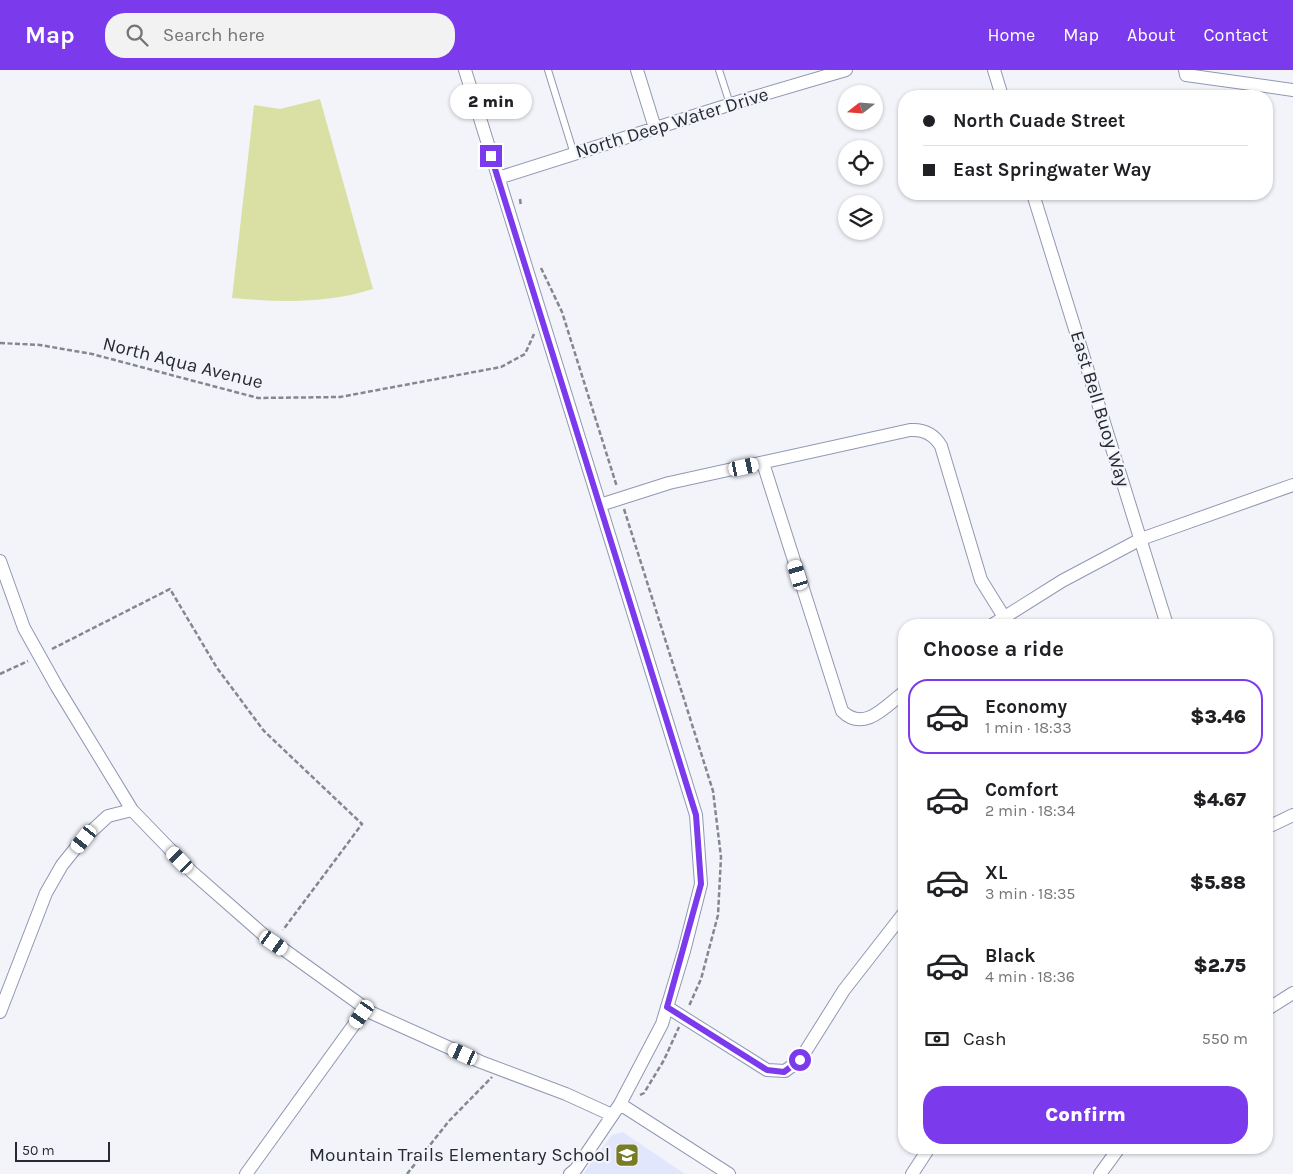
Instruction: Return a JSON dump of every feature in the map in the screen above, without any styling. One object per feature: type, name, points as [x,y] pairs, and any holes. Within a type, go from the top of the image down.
[{"type":"street","points":[[465,70],[696,815],[701,884],[662,1024],[620,1104],[576,1172]]},
{"type":"street","points":[[637,70],[654,128]]},
{"type":"street","name":"North Deep Water Drive","points":[[498,178],[730,104],[817,74],[846,70]]},
{"type":"street","points":[[994,70],[1000,90]]},
{"type":"street","points":[[1186,72],[1293,90]]},
{"type":"street","name":"East Bell Buoy Way","points":[[1034,200],[1165,619]]},
{"type":"street","points":[[600,505],[669,483],[910,430],[921,430],[930,434],[940,446],[982,580],[992,601],[1004,617]]},
{"type":"street","points":[[763,463],[838,706],[852,719],[870,718],[898,697]]},
{"type":"street","points":[[1001,619],[1062,581],[1141,539],[1293,485]]},
{"type":"street","points":[[0,561],[24,628],[57,687],[132,810],[192,872],[265,936],[366,1008],[481,1062],[566,1094],[612,1115]]},
{"type":"street","points":[[0,1012],[46,893],[62,865],[84,839],[108,816],[132,810]]},
{"type":"street","points":[[1273,825],[1293,815]]},
{"type":"street","points":[[667,1007],[767,1070],[784,1072],[800,1060],[849,983],[898,921]]},
{"type":"street","points":[[1273,1006],[1293,993]]},
{"type":"street","points":[[246,1174],[366,1008]]},
{"type":"street","points":[[620,1104],[729,1174]]},
{"type":"street","points":[[912,1174],[925,1154]]},
{"type":"street","points":[[1100,1174],[1115,1154]]},
{"type":"lane","points":[[548,70],[574,154]]},
{"type":"lane","points":[[719,70],[730,104]]},
{"type":"path","name":"North Aqua Avenue","points":[[0,343],[40,345],[92,354],[258,398],[340,397],[501,366],[525,354],[541,319]]},
{"type":"path","points":[[52,649],[170,589],[217,668],[264,730],[362,824],[283,930]]},
{"type":"path","points":[[0,674],[32,659]]},
{"type":"path","points":[[407,1174],[449,1120],[477,1094],[496,1072]]},
{"type":"shaded area","name":"Mountain Trails Elementary School","points":[[623,1132],[685,1174],[583,1174],[612,1135]]},
{"type":"green space","points":[[320,99],[373,289],[338,297],[303,301],[232,298],[254,105],[280,109]]},
{"type":"place","name":"Mountain Trails Elementary School","points":[[627,1155]]},
{"type":"route","points":[[491,156],[696,815],[701,884],[667,1007],[767,1070],[784,1072],[796,1065],[800,1060]]}]
